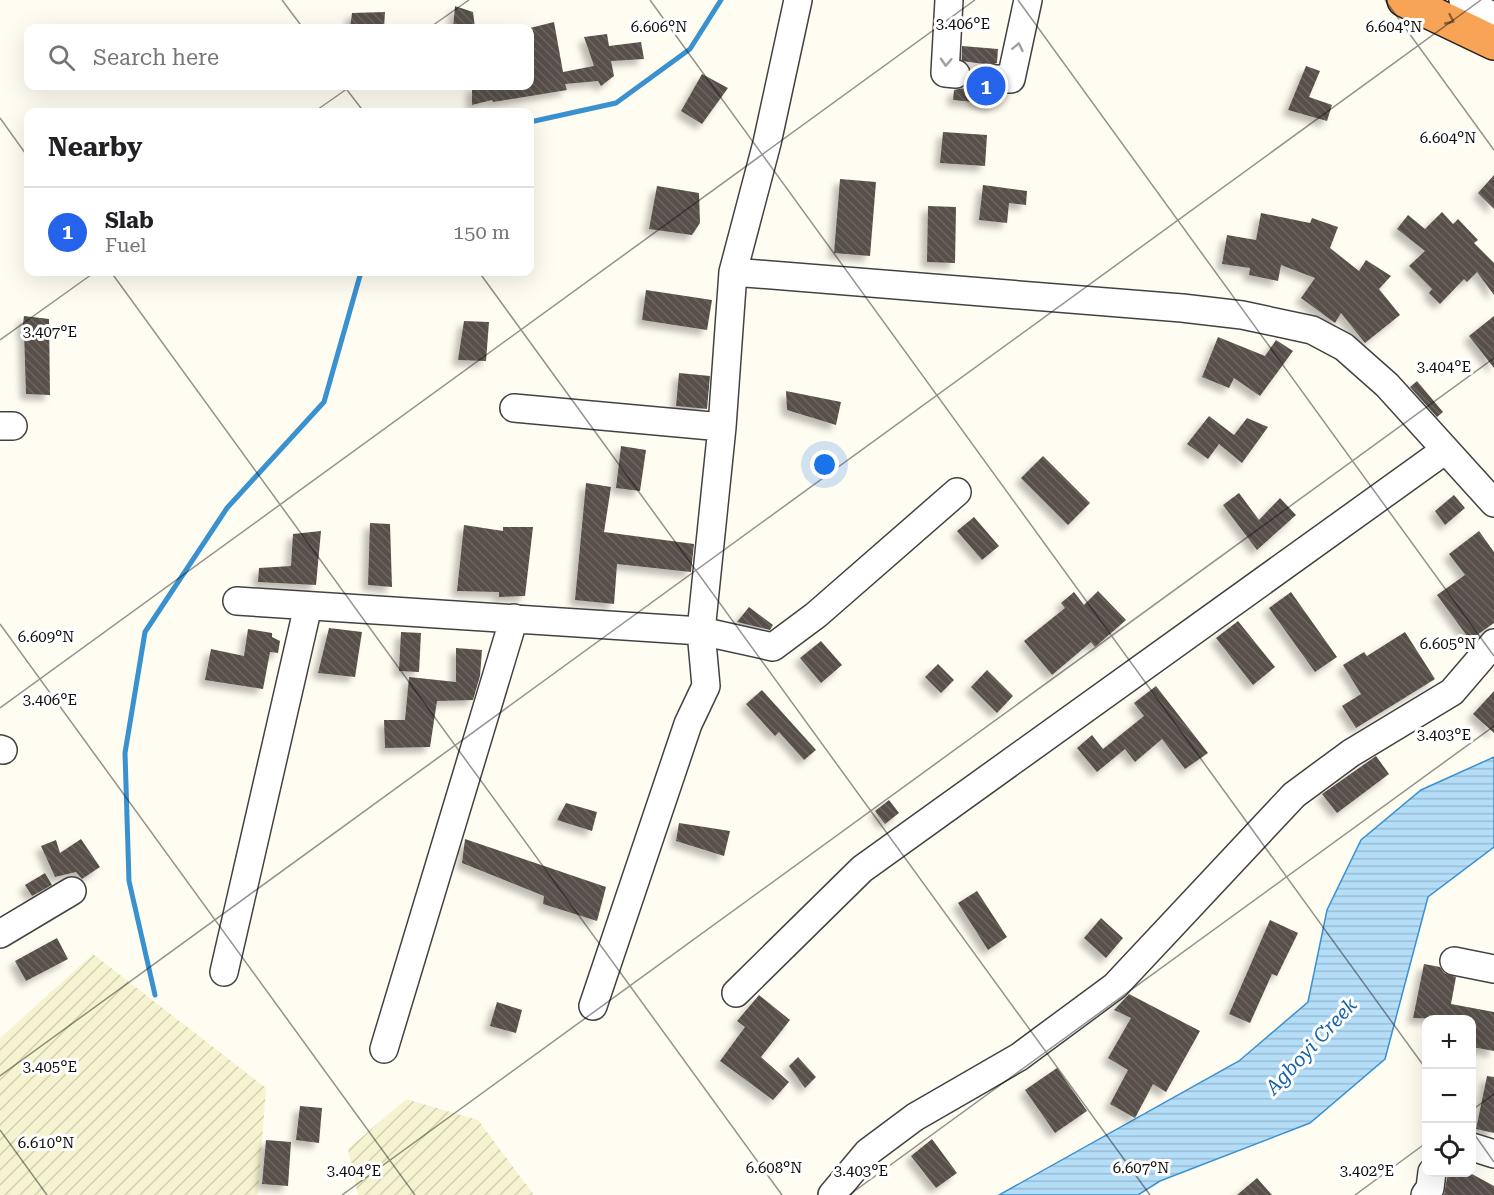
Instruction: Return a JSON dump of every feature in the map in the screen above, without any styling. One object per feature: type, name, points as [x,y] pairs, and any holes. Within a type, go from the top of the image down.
[{"type":"highway","points":[[1404,0],[1452,20],[1494,43]]},
{"type":"street","points":[[593,1006],[688,724],[706,686],[701,632],[722,427],[733,272],[767,143],[798,0]]},
{"type":"street","points":[[949,0],[945,73],[956,74]]},
{"type":"street","points":[[996,79],[1011,79],[1028,0]]},
{"type":"street","points":[[1463,0],[1494,17]]},
{"type":"street","points":[[733,272],[1182,308],[1242,315],[1312,330],[1344,347],[1387,385],[1444,451],[1494,503]]},
{"type":"street","points":[[514,408],[722,427]]},
{"type":"street","points":[[736,993],[862,869],[1444,451]]},
{"type":"street","points":[[237,601],[701,632],[773,647],[816,615],[957,492]]},
{"type":"street","points":[[224,972],[308,606]]},
{"type":"street","points":[[384,1049],[514,618]]},
{"type":"street","points":[[832,1195],[868,1152],[915,1117],[1019,1057],[1115,986],[1294,795],[1351,753],[1452,692],[1494,643]]},
{"type":"street","points":[[0,934],[72,891]]},
{"type":"street","points":[[1454,961],[1494,969]]},
{"type":"street","points":[[1476,1148],[1494,1154]]},
{"type":"street","points":[[1425,1195],[1430,1188],[1431,1177]]},
{"type":"shaded area","points":[[93,954],[266,1088],[258,1195],[0,1195],[0,1038]]},
{"type":"shaded area","points":[[406,1099],[478,1120],[534,1195],[358,1195],[348,1149]]},
{"type":"water","name":"Agboyi Creek","points":[[1494,757],[1494,847],[1428,897],[1385,1059],[1310,1123],[1160,1181],[1138,1195],[999,1195],[1239,1061],[1308,1002],[1327,910],[1361,840],[1421,790]]},
{"type":"building","points":[[455,6],[473,12],[474,24],[453,24]]},
{"type":"building","points":[[385,12],[384,24],[351,24],[352,13]]},
{"type":"building","points":[[554,22],[563,72],[594,66],[584,37],[607,34],[609,46],[641,42],[644,59],[611,61],[614,76],[601,86],[598,81],[565,84],[567,90],[493,102],[492,100],[472,105],[472,90],[534,90],[534,27]]},
{"type":"building","points":[[962,46],[998,49],[997,63],[988,66],[980,78],[983,87],[994,94],[993,104],[953,100],[954,90],[963,88],[972,76],[970,67],[962,60]]},
{"type":"building","points":[[1306,66],[1320,71],[1309,97],[1332,105],[1327,121],[1288,110]]},
{"type":"building","points":[[702,74],[728,88],[702,124],[681,111]]},
{"type":"building","points":[[943,132],[987,135],[985,166],[940,163]]},
{"type":"building","points":[[1494,175],[1494,209],[1478,193]]},
{"type":"building","points":[[840,179],[876,182],[870,256],[834,253]]},
{"type":"building","points":[[983,185],[1027,191],[1026,205],[1009,203],[1007,223],[979,220]]},
{"type":"building","points":[[657,186],[699,193],[700,223],[692,235],[649,229]]},
{"type":"building","points":[[928,206],[956,207],[955,263],[927,262]]},
{"type":"building","points":[[1442,212],[1453,224],[1458,219],[1478,240],[1474,243],[1494,263],[1494,295],[1477,272],[1467,282],[1464,279],[1440,304],[1429,293],[1432,289],[1409,266],[1425,251],[1397,229],[1408,215],[1425,229]]},
{"type":"building","points":[[1261,213],[1310,223],[1312,218],[1338,227],[1330,248],[1359,271],[1366,260],[1391,276],[1379,289],[1400,315],[1365,343],[1341,313],[1335,323],[1301,298],[1315,278],[1281,265],[1278,281],[1249,275],[1250,268],[1222,264],[1227,235],[1256,240]]},
{"type":"building","points":[[646,290],[712,300],[707,330],[642,320]]},
{"type":"building","points":[[24,316],[49,319],[50,395],[26,394],[24,332],[22,332]]},
{"type":"building","points":[[1494,316],[1494,368],[1469,336]]},
{"type":"building","points":[[464,321],[489,322],[486,361],[458,360]]},
{"type":"building","points":[[1218,337],[1265,356],[1276,340],[1293,351],[1260,396],[1234,378],[1229,388],[1202,377]]},
{"type":"building","points":[[679,373],[710,376],[707,409],[676,406]]},
{"type":"building","points":[[1417,381],[1443,412],[1437,417],[1410,387]]},
{"type":"building","points":[[786,391],[841,402],[836,425],[787,410]]},
{"type":"building","points":[[1209,416],[1234,435],[1247,418],[1268,427],[1242,463],[1219,444],[1208,459],[1187,444]]},
{"type":"building","points":[[621,446],[646,450],[640,491],[616,488]]},
{"type":"building","points":[[1043,456],[1090,503],[1068,525],[1021,478]]},
{"type":"building","points":[[586,483],[611,487],[604,532],[694,544],[691,572],[617,564],[614,604],[575,600]]},
{"type":"building","points":[[1239,493],[1259,520],[1280,498],[1296,515],[1257,550],[1223,505]]},
{"type":"building","points":[[1454,495],[1465,508],[1445,525],[1435,511]]},
{"type":"building","points":[[974,517],[999,546],[982,560],[957,531]]},
{"type":"building","points":[[370,523],[390,524],[392,587],[368,585]]},
{"type":"building","points":[[464,525],[503,531],[503,527],[533,527],[525,596],[499,597],[499,592],[457,591]]},
{"type":"building","points":[[321,531],[316,585],[258,582],[259,568],[291,566],[293,534]]},
{"type":"building","points":[[1479,531],[1494,552],[1494,623],[1470,640],[1437,595],[1465,575],[1449,554]]},
{"type":"building","points":[[1098,591],[1126,620],[1095,647],[1091,642],[1052,675],[1024,641],[1065,608],[1061,603],[1074,592],[1084,605]]},
{"type":"building","points":[[1291,592],[1337,657],[1315,672],[1269,608]]},
{"type":"building","points":[[749,607],[773,625],[770,630],[737,622]]},
{"type":"building","points":[[1238,621],[1275,667],[1253,685],[1216,638]]},
{"type":"building","points":[[329,628],[362,632],[355,677],[318,673]]},
{"type":"building","points":[[248,629],[272,633],[272,637],[280,641],[278,653],[270,652],[263,689],[205,680],[211,649],[244,656]]},
{"type":"building","points":[[401,632],[421,633],[419,672],[399,671]]},
{"type":"building","points":[[1405,632],[1435,679],[1356,728],[1342,706],[1361,694],[1343,665],[1364,652],[1367,656]]},
{"type":"building","points":[[821,641],[842,665],[821,683],[800,658]]},
{"type":"building","points":[[456,648],[482,650],[480,676],[473,700],[437,701],[430,747],[385,748],[384,720],[405,720],[409,677],[456,682]]},
{"type":"building","points":[[938,664],[954,680],[941,693],[925,677]]},
{"type":"building","points":[[987,670],[1013,696],[997,713],[971,687]]},
{"type":"building","points":[[1156,686],[1208,753],[1185,769],[1162,739],[1135,762],[1125,749],[1097,772],[1077,748],[1092,735],[1103,749],[1144,716],[1134,703]]},
{"type":"building","points":[[762,690],[816,750],[804,760],[779,732],[775,736],[746,704]]},
{"type":"building","points":[[1494,691],[1494,733],[1473,714]]},
{"type":"building","points":[[1376,756],[1389,774],[1337,813],[1322,794]]},
{"type":"building","points":[[889,800],[899,813],[885,824],[875,811]]},
{"type":"building","points":[[566,803],[597,812],[592,831],[557,820]]},
{"type":"building","points":[[679,823],[730,831],[724,856],[676,841]]},
{"type":"building","points":[[81,839],[100,867],[82,879],[76,872],[55,877],[41,846],[56,840],[60,853]]},
{"type":"building","points":[[465,839],[606,887],[597,921],[543,904],[544,896],[462,863]]},
{"type":"building","points":[[45,873],[52,885],[32,896],[25,885]]},
{"type":"building","points":[[977,891],[1007,937],[988,950],[958,903]]},
{"type":"building","points":[[1101,918],[1123,938],[1106,958],[1084,938]]},
{"type":"building","points":[[1270,920],[1298,933],[1277,976],[1272,974],[1250,1023],[1229,1014]]},
{"type":"building","points":[[57,938],[68,959],[26,981],[15,961]]},
{"type":"building","points":[[1424,964],[1440,967],[1444,973],[1456,977],[1451,1004],[1494,1012],[1494,1051],[1476,1048],[1476,1015],[1422,1015],[1422,1018],[1413,1018]]},
{"type":"building","points":[[1129,994],[1200,1031],[1166,1092],[1153,1084],[1135,1118],[1110,1104],[1128,1070],[1108,1058],[1131,1018],[1114,1010]]},
{"type":"building","points":[[759,995],[790,1020],[761,1057],[789,1082],[773,1100],[720,1061],[745,1027],[737,1021]]},
{"type":"building","points":[[497,1002],[522,1010],[516,1033],[490,1026]]},
{"type":"building","points":[[798,1057],[816,1077],[805,1088],[789,1066]]},
{"type":"building","points":[[1057,1068],[1087,1111],[1055,1133],[1025,1090]]},
{"type":"building","points":[[1487,1076],[1494,1077],[1494,1133],[1476,1129]]},
{"type":"building","points":[[300,1106],[322,1108],[319,1143],[296,1140]]},
{"type":"building","points":[[932,1139],[957,1173],[936,1188],[911,1156]]},
{"type":"building","points":[[266,1140],[291,1142],[288,1186],[262,1184]]},
{"type":"building","points":[[1476,1176],[1494,1186],[1494,1195],[1444,1195],[1447,1177]]},
{"type":"building","points":[[1257,1178],[1272,1195],[1237,1195]]},
{"type":"waterway","points":[[534,121],[616,103],[690,49],[721,0]]},
{"type":"waterway","points":[[155,995],[129,881],[125,753],[145,632],[227,508],[324,402],[360,276]]},
{"type":"tunnel","points":[[956,74],[996,79]]},
{"type":"place","name":"Slab","points":[[986,86]]}]
